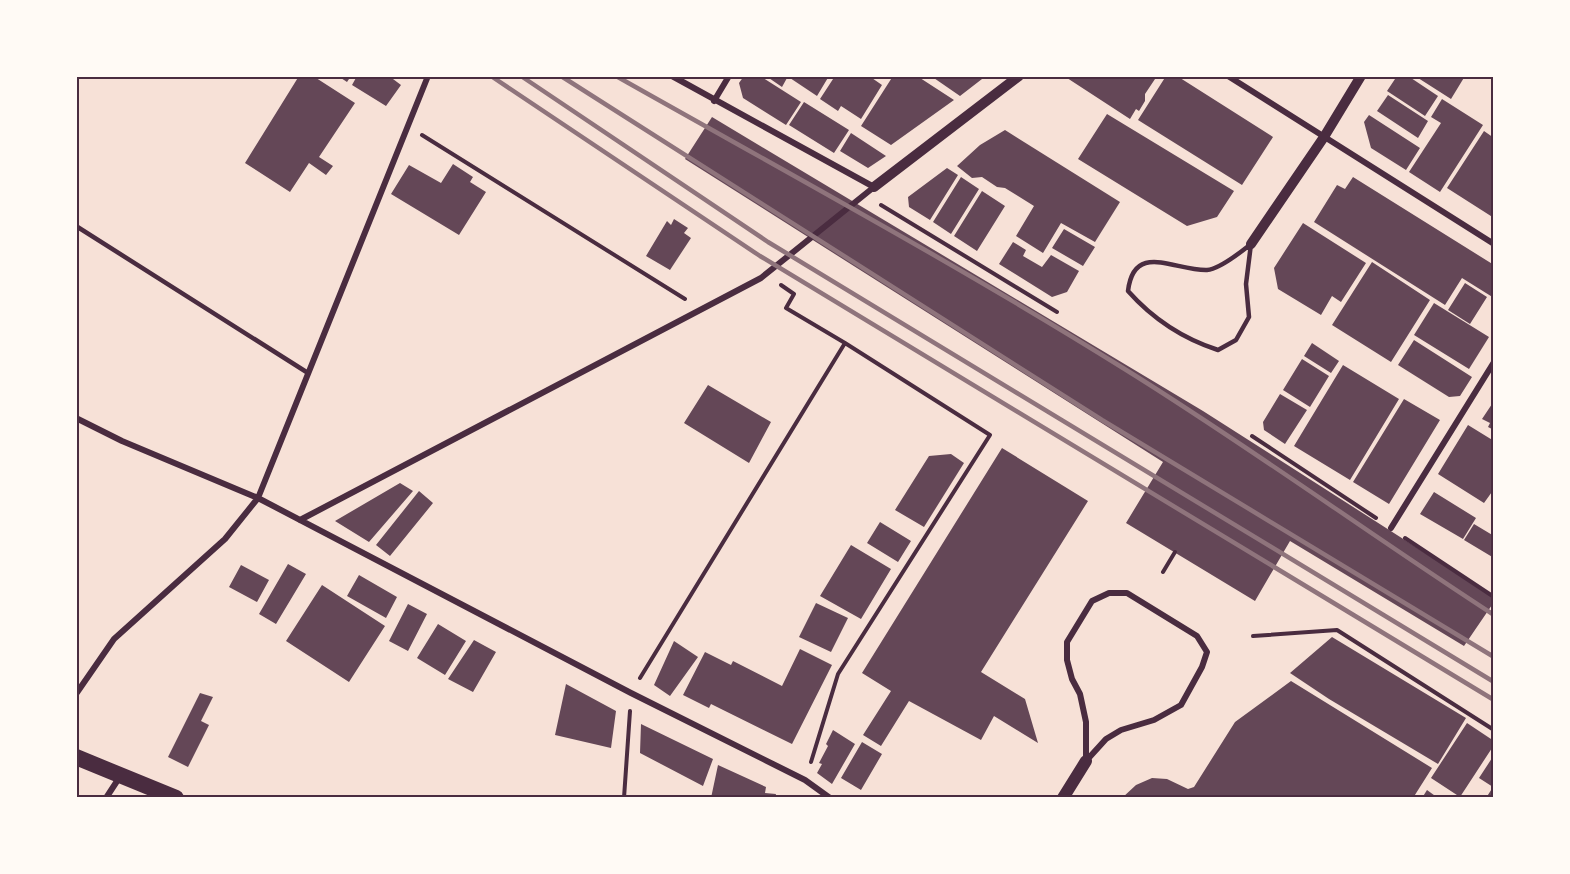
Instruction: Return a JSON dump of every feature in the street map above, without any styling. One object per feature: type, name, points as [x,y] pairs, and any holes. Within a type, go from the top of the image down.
[{"type":"highway","points":[[76,757],[176,798]]},
{"type":"main road","points":[[1064,798],[1086,761]]},
{"type":"street","points":[[672,76],[874,187]]},
{"type":"street","points":[[714,101],[729,76]]},
{"type":"street","points":[[300,520],[765,274],[1019,76]]},
{"type":"street","points":[[1228,76],[1494,244]]},
{"type":"street","points":[[1251,244],[1324,137],[1361,76]]},
{"type":"street","points":[[76,694],[114,639],[225,539],[258,498],[427,79]]},
{"type":"street","points":[[1391,528],[1494,362]]},
{"type":"street","points":[[76,418],[122,441],[258,498],[631,693],[805,780],[830,798]]},
{"type":"street","points":[[1109,593],[1127,593],[1197,636],[1207,652],[1202,667],[1180,705],[1154,720],[1121,730],[1106,739],[1086,761],[1086,722],[1080,694],[1072,679],[1067,660],[1066,642],[1092,601],[1109,593]]},
{"type":"street","points":[[106,798],[121,775]]},
{"type":"lane","points":[[76,226],[308,373]]},
{"type":"lane","points":[[1251,244],[1246,284],[1249,317],[1236,340],[1218,350],[1196,343],[1144,309],[1128,291],[1135,270],[1143,263],[1154,261],[1181,268],[1210,270],[1251,244]]},
{"type":"path","points":[[408,126],[701,309]]},
{"type":"path","points":[[864,195],[1057,312]]},
{"type":"path","points":[[765,274],[794,294],[786,308],[990,435],[838,674],[805,780]]},
{"type":"path","points":[[631,693],[845,343]]},
{"type":"path","points":[[1252,436],[1494,597]]},
{"type":"path","points":[[1163,572],[1174,552]]},
{"type":"path","points":[[1253,636],[1337,630],[1494,730]]},
{"type":"path","points":[[624,798],[630,708]]},
{"type":"building","points":[[299,76],[313,76],[355,103],[319,157],[333,166],[326,175],[309,163],[290,192],[245,163]]},
{"type":"building","points":[[338,76],[351,76],[347,82]]},
{"type":"building","points":[[357,76],[394,76],[393,79],[401,85],[386,106],[352,85]]},
{"type":"building","points":[[744,76],[760,76],[801,102],[786,125],[743,98],[739,83]]},
{"type":"building","points":[[766,76],[785,76],[787,78],[782,87]]},
{"type":"building","points":[[787,76],[829,76],[817,96]]},
{"type":"building","points":[[835,76],[869,76],[882,85],[861,119],[841,106],[838,111],[820,99]]},
{"type":"building","points":[[893,76],[917,76],[954,100],[891,145],[861,126]]},
{"type":"building","points":[[931,76],[978,76],[982,79],[960,96]]},
{"type":"building","points":[[1064,76],[1157,76],[1145,94],[1145,101],[1139,111],[1136,109],[1130,119]]},
{"type":"building","points":[[1166,76],[1177,76],[1273,137],[1242,185],[1138,120]]},
{"type":"building","points":[[1397,76],[1408,76],[1438,96],[1425,116],[1387,91]]},
{"type":"building","points":[[1415,76],[1465,76],[1451,99]]},
{"type":"building","points":[[1388,95],[1428,121],[1418,138],[1377,111]]},
{"type":"building","points":[[1442,99],[1483,125],[1440,192],[1409,172],[1441,123],[1431,117]]},
{"type":"building","points":[[804,102],[849,130],[834,153],[789,125]]},
{"type":"building","points":[[1107,114],[1234,191],[1217,217],[1187,226],[1078,159]]},
{"type":"building","points":[[1369,115],[1420,148],[1406,170],[1371,148],[1364,122]]},
{"type":"building","points":[[712,117],[1203,411],[1494,597],[1494,602],[1464,646],[1290,541],[1255,601],[1126,523],[1163,462],[685,159]]},
{"type":"building","points":[[1005,130],[1120,202],[1095,242],[1061,223],[1043,253],[1016,236],[1034,206],[982,177],[972,178],[957,166],[980,145]]},
{"type":"building","points":[[1484,131],[1494,138],[1494,218],[1447,188]]},
{"type":"building","points":[[851,133],[886,156],[868,168],[840,151]]},
{"type":"building","points":[[453,164],[473,177],[470,182],[486,192],[459,235],[391,194],[409,165],[441,183]]},
{"type":"building","points":[[947,168],[958,175],[930,220],[909,207],[908,197]]},
{"type":"building","points":[[961,177],[979,189],[951,234],[933,222]]},
{"type":"building","points":[[1353,177],[1494,265],[1494,298],[1462,278],[1445,305],[1314,222],[1337,185],[1345,189]]},
{"type":"building","points":[[982,191],[1005,206],[977,251],[954,236]]},
{"type":"building","points":[[674,219],[688,228],[684,233],[691,238],[670,270],[646,256],[667,221],[671,225]]},
{"type":"building","points":[[1303,223],[1366,263],[1341,302],[1332,296],[1321,315],[1278,289],[1274,268]]},
{"type":"building","points":[[1064,229],[1095,247],[1083,266],[1052,248]]},
{"type":"building","points":[[1013,242],[1026,250],[1023,256],[1042,267],[1051,255],[1079,271],[1067,292],[1052,297],[999,264]]},
{"type":"building","points":[[1372,262],[1430,300],[1391,362],[1332,325]]},
{"type":"building","points":[[1465,283],[1487,297],[1470,324],[1448,310]]},
{"type":"building","points":[[1434,303],[1489,337],[1469,369],[1414,335]]},
{"type":"building","points":[[1414,340],[1472,377],[1460,396],[1449,397],[1398,365]]},
{"type":"building","points":[[1312,343],[1339,361],[1331,373],[1304,356]]},
{"type":"building","points":[[1302,359],[1329,376],[1310,407],[1283,390]]},
{"type":"building","points":[[1343,365],[1399,399],[1350,480],[1294,446]]},
{"type":"building","points":[[708,385],[771,422],[749,463],[684,423]]},
{"type":"building","points":[[1280,394],[1307,410],[1285,444],[1264,430],[1263,422]]},
{"type":"building","points":[[1404,399],[1440,420],[1389,504],[1353,482]]},
{"type":"building","points":[[1494,401],[1494,430],[1488,427],[1490,423],[1482,419]]},
{"type":"building","points":[[1468,425],[1494,441],[1494,489],[1484,503],[1438,474]]},
{"type":"building","points":[[1002,448],[1088,501],[981,672],[1025,699],[1038,743],[994,716],[981,740],[909,701],[881,746],[863,735],[891,691],[862,673]]},
{"type":"building","points":[[951,454],[964,463],[924,527],[895,510],[929,456]]},
{"type":"building","points":[[400,483],[413,491],[369,542],[335,521]]},
{"type":"building","points":[[419,491],[433,503],[390,556],[376,545]]},
{"type":"building","points":[[1434,492],[1476,518],[1463,539],[1420,514]]},
{"type":"building","points":[[880,522],[911,541],[898,562],[867,543]]},
{"type":"building","points":[[1474,524],[1494,536],[1494,558],[1464,540]]},
{"type":"building","points":[[851,545],[891,569],[861,619],[820,596]]},
{"type":"building","points":[[288,564],[306,574],[276,624],[259,614]]},
{"type":"building","points":[[241,565],[269,580],[257,602],[229,587]]},
{"type":"building","points":[[359,575],[397,597],[386,618],[347,596]]},
{"type":"building","points":[[322,585],[385,626],[349,682],[286,641]]},
{"type":"building","points":[[816,603],[848,618],[831,652],[799,637]]},
{"type":"building","points":[[408,604],[427,614],[408,651],[389,641]]},
{"type":"building","points":[[438,624],[466,641],[445,675],[417,658]]},
{"type":"building","points":[[1332,637],[1466,718],[1438,764],[1290,673]]},
{"type":"building","points":[[474,640],[496,652],[473,692],[448,679]]},
{"type":"building","points":[[674,641],[698,657],[670,696],[654,685]]},
{"type":"building","points":[[800,649],[832,665],[792,744],[711,704],[709,708],[683,695],[705,652],[731,665],[733,661],[782,686]]},
{"type":"building","points":[[1291,681],[1432,768],[1413,798],[1122,798],[1136,785],[1152,778],[1167,779],[1188,789],[1194,787],[1235,722]]},
{"type":"building","points":[[566,684],[616,711],[611,748],[555,735]]},
{"type":"building","points":[[200,693],[213,697],[201,721],[209,725],[188,767],[168,757]]},
{"type":"building","points":[[1467,723],[1494,741],[1494,745],[1460,797],[1431,778]]},
{"type":"building","points":[[641,724],[713,759],[703,786],[640,753]]},
{"type":"building","points":[[833,730],[855,744],[832,784],[817,773]]},
{"type":"building","points":[[862,742],[882,754],[861,790],[841,778]]},
{"type":"building","points":[[1494,755],[1494,798],[1486,798],[1493,787],[1479,778]]},
{"type":"building","points":[[718,765],[766,787],[765,793],[776,794],[775,798],[711,798]]},
{"type":"building","points":[[1427,790],[1438,798],[1422,798]]},
{"type":"railway","points":[[491,76],[760,256],[1494,700]]},
{"type":"railway","points":[[521,76],[768,242],[1494,682]]},
{"type":"railway","points":[[561,76],[1102,420],[1494,657]]},
{"type":"railway","points":[[616,76],[998,292],[1123,368],[1217,428],[1494,615]]}]
